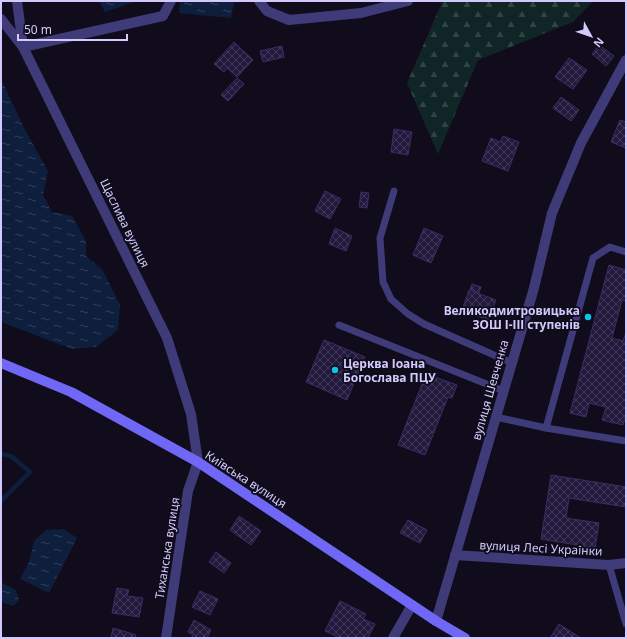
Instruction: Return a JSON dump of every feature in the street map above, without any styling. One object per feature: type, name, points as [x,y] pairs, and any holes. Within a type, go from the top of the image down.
[{"type":"main road","name":"Київська вулиця","points":[[1,363],[71,392],[198,462],[436,621],[465,638]]},
{"type":"street","name":"Щаслива вулиця","points":[[17,1],[24,47],[167,338],[191,414],[198,462]]},
{"type":"street","points":[[1,19],[24,47],[163,16],[171,1]]},
{"type":"street","points":[[259,1],[267,11],[289,20],[361,13],[408,1]]},
{"type":"street","name":"вулиця Шевченка","points":[[436,621],[534,288],[552,213],[581,143],[626,60]]},
{"type":"street","name":"Тиханська вулиця","points":[[166,638],[188,491],[198,462]]},
{"type":"street","name":"вулиця Лесі Українки","points":[[455,555],[609,565],[626,562]]},
{"type":"street","points":[[393,638],[412,605]]},
{"type":"lane","points":[[394,191],[380,238],[383,282],[390,299],[408,314],[424,324],[512,363]]},
{"type":"lane","points":[[546,428],[593,258],[610,247],[626,252]]},
{"type":"lane","points":[[338,325],[504,391]]},
{"type":"lane","points":[[496,418],[626,441]]},
{"type":"lane","points":[[609,565],[626,624]]},
{"type":"green space","points":[[443,1],[593,1],[573,22],[478,60],[438,154],[407,83]]},
{"type":"water","points":[[99,1],[134,1],[134,2],[105,12]]},
{"type":"water","points":[[180,1],[234,2],[231,18],[179,13]]},
{"type":"water","points":[[1,79],[24,128],[48,171],[43,195],[52,212],[72,216],[86,241],[86,256],[102,269],[120,305],[118,330],[96,347],[72,349],[1,322]]},
{"type":"water","points":[[64,529],[77,538],[49,593],[20,579],[29,562],[34,541],[46,530]]},
{"type":"water","points":[[1,582],[16,590],[19,600],[13,606],[1,602]]},
{"type":"building","points":[[234,42],[253,60],[237,77],[227,68],[224,72],[214,64]]},
{"type":"building","points":[[599,45],[614,56],[606,66],[592,54]]},
{"type":"building","points":[[282,46],[284,57],[263,62],[260,51]]},
{"type":"building","points":[[569,58],[587,70],[573,89],[555,77]]},
{"type":"building","points":[[237,78],[244,84],[228,101],[221,95]]},
{"type":"building","points":[[561,97],[579,110],[571,121],[553,108]]},
{"type":"building","points":[[620,120],[626,122],[626,148],[611,142]]},
{"type":"building","points":[[394,129],[412,132],[408,155],[391,152]]},
{"type":"building","points":[[503,136],[519,142],[508,171],[482,161],[491,138],[500,142]]},
{"type":"building","points":[[325,191],[341,199],[330,219],[315,211]]},
{"type":"building","points":[[361,192],[369,193],[367,208],[359,207]]},
{"type":"building","points":[[335,228],[352,236],[346,251],[329,244]]},
{"type":"building","points":[[424,228],[443,236],[431,263],[413,255]]},
{"type":"building","points":[[609,265],[626,270],[626,301],[622,300],[612,338],[623,341],[626,335],[626,415],[623,425],[602,420],[606,407],[589,403],[586,417],[570,413]]},
{"type":"building","points":[[472,284],[481,287],[479,293],[470,289]]},
{"type":"building","points":[[469,290],[496,300],[488,320],[462,310]]},
{"type":"building","name":"Церква Іоана Богослава ПЦУ","points":[[324,340],[365,357],[347,400],[306,382]]},
{"type":"building","points":[[426,374],[457,385],[452,398],[448,397],[425,455],[398,445]]},
{"type":"building","points":[[551,475],[626,487],[626,507],[569,498],[566,518],[599,523],[595,548],[541,539]]},
{"type":"building","points":[[239,516],[261,531],[251,545],[230,530]]},
{"type":"building","points":[[408,520],[427,530],[420,543],[400,533]]},
{"type":"building","points":[[216,552],[231,563],[224,573],[209,562]]},
{"type":"building","points":[[117,588],[129,590],[127,596],[143,598],[139,617],[112,613]]},
{"type":"building","points":[[200,591],[218,599],[210,615],[192,607]]},
{"type":"building","points":[[340,601],[366,614],[363,619],[375,624],[368,638],[340,638],[325,631]]},
{"type":"building","points":[[194,620],[211,630],[207,638],[191,638],[193,635],[188,632]]},
{"type":"building","points":[[559,624],[581,638],[550,638]]},
{"type":"building","points":[[113,628],[136,635],[135,638],[111,638]]},
{"type":"waterway","points":[[1,454],[11,456],[30,472],[1,501]]},
{"type":"place","name":"Великодмитровицька ЗОШ І-ІІІ ступенів","points":[[588,317]]},
{"type":"place","name":"Церква Іоана Богослава ПЦУ","points":[[335,370]]}]
